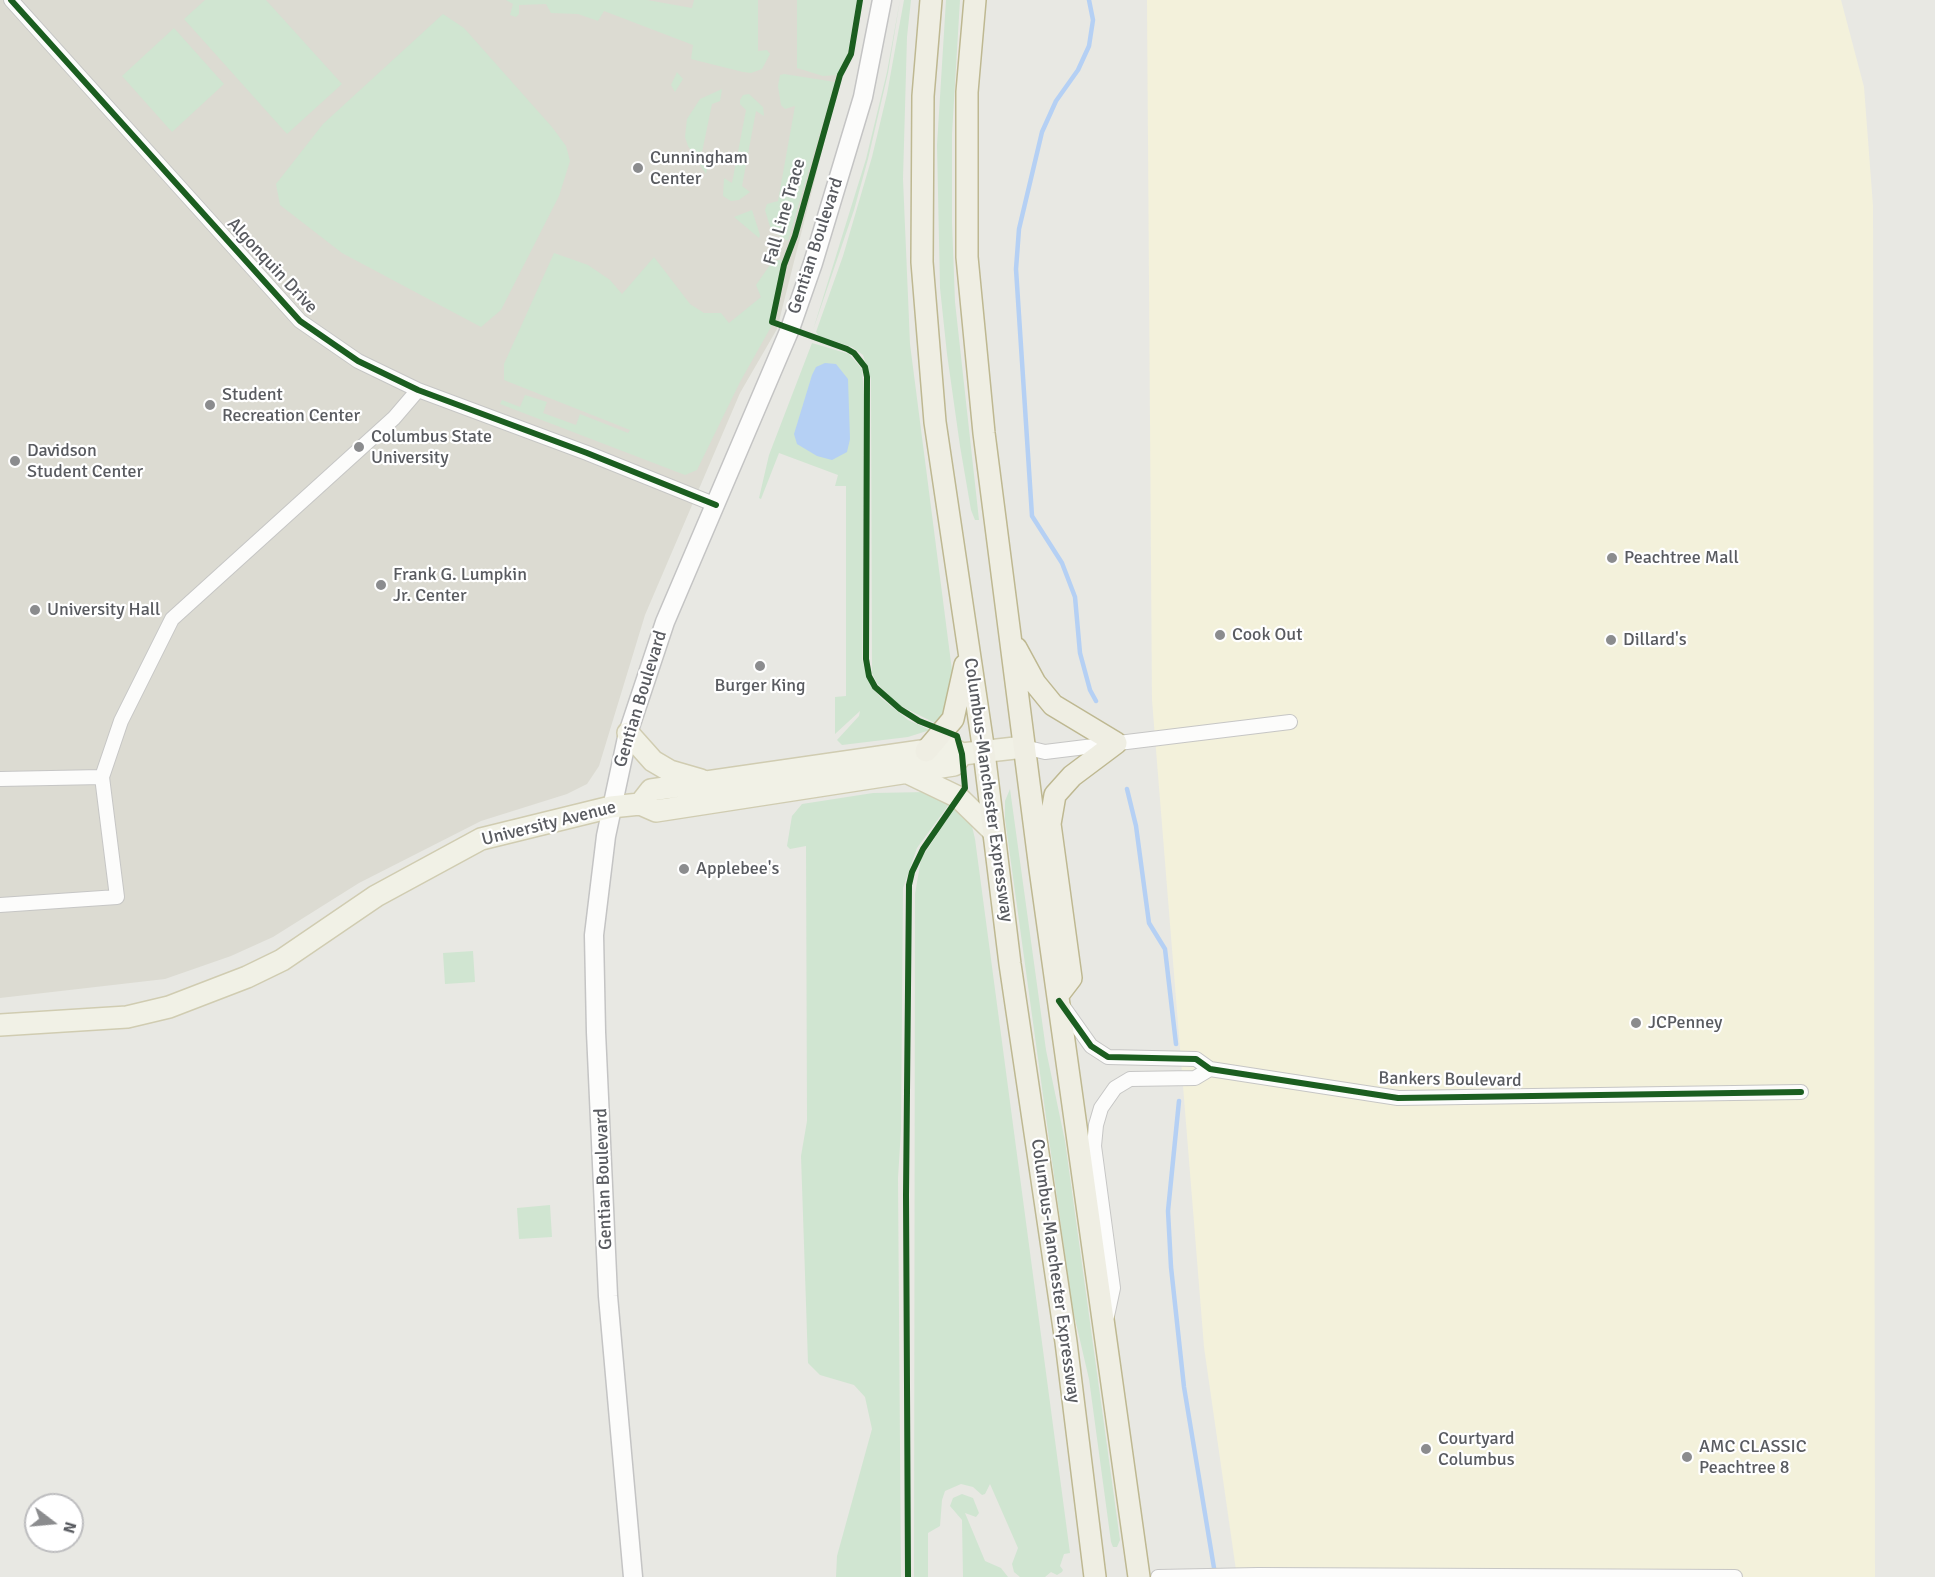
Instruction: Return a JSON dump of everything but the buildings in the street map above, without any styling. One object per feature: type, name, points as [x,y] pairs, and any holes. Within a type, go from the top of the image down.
[{"type":"highway","name":"Columbus-Manchester Expressway","points":[[931,0],[923,96],[922,262],[935,422],[969,646],[1066,1342],[1095,1577]]},
{"type":"highway","points":[[975,0],[967,92],[967,257],[984,433],[1058,998],[1139,1577]]},
{"type":"highway","points":[[1010,637],[1035,683],[1053,705],[1116,743],[1071,776],[1055,795],[1050,824],[1071,978],[1058,998]]},
{"type":"highway","points":[[926,751],[953,719],[969,646]]},
{"type":"main road","name":"Gentian Boulevard","points":[[633,1577],[608,1296],[596,1032],[594,934],[611,807],[628,733],[665,622],[790,329],[813,263],[863,97],[882,0]]},
{"type":"main road","points":[[628,733],[654,761],[670,771],[710,783]]},
{"type":"main road","name":"University Avenue","points":[[6,1021],[127,1017],[169,1007],[247,977],[282,960],[376,896],[480,839],[611,807],[640,804],[651,790],[949,747],[962,754],[1024,747]]},
{"type":"main road","points":[[640,804],[656,811],[954,765],[962,754]]},
{"type":"main road","points":[[905,772],[958,797],[993,831]]},
{"type":"street","name":"Algonquin Drive","points":[[11,0],[300,321],[358,361],[418,390],[587,453],[716,505]]},
{"type":"street","points":[[0,905],[117,897],[102,777],[121,722],[172,619],[394,418],[418,390]]},
{"type":"street","points":[[1024,747],[1045,752],[1290,722]]},
{"type":"street","points":[[0,779],[102,777]]},
{"type":"street","name":"Bankers Boulevard","points":[[1058,998],[1090,1046],[1108,1057],[1196,1059],[1210,1069],[1398,1098],[1801,1092]]},
{"type":"street","name":"Bankers Boulevard","points":[[1105,1324],[1113,1288],[1094,1146],[1096,1125],[1101,1108],[1115,1088],[1130,1079],[1195,1078],[1210,1069]]},
{"type":"street","points":[[1158,1577],[1196,1575],[1735,1577]]},
{"type":"shaded area","name":"Columbus State University","points":[[0,0],[853,0],[846,56],[777,329],[740,393],[645,615],[599,766],[587,784],[567,794],[481,821],[359,883],[273,937],[231,956],[165,979],[0,998]]},
{"type":"shaded area","name":"Peachtree Mall","points":[[1147,0],[1841,0],[1864,87],[1873,206],[1875,1577],[1237,1577],[1204,1347],[1152,700]]},
{"type":"green space","points":[[205,0],[266,0],[342,84],[287,134],[184,19]]},
{"type":"green space","points":[[506,0],[647,0],[692,8],[694,0],[758,0],[758,51],[767,50],[770,54],[762,69],[751,73],[743,72],[691,59],[693,45],[604,11],[598,21],[578,14],[551,13],[546,4],[519,5],[519,14],[516,17],[510,15],[513,4]]},
{"type":"green space","points":[[797,0],[857,0],[847,57],[837,75],[823,76],[797,68]]},
{"type":"green space","points":[[900,0],[888,73],[868,159],[854,210],[813,330],[866,159],[887,72]]},
{"type":"green space","points":[[904,0],[911,0],[907,37],[903,179],[910,344],[954,686],[941,726],[897,704],[877,683],[872,673],[871,379],[863,355],[852,347],[819,336],[816,332],[843,256],[872,157],[887,94]]},
{"type":"green space","points":[[946,0],[960,0],[952,134],[952,222],[955,302],[979,520],[975,520],[971,510],[960,446],[940,288],[937,145]]},
{"type":"green space","points":[[443,14],[464,28],[552,127],[566,146],[570,161],[559,196],[501,310],[481,327],[342,253],[280,205],[276,184],[323,124]]},
{"type":"green space","points":[[174,28],[224,84],[172,132],[122,76]]},
{"type":"green space","points":[[677,72],[683,79],[675,92],[671,85]]},
{"type":"green space","points":[[780,75],[835,82],[788,241],[771,230],[765,210],[767,204],[778,201],[795,106],[785,109],[781,105],[778,86]]},
{"type":"green space","points":[[722,89],[720,101],[712,104],[701,157],[710,155],[706,174],[688,146],[685,137],[687,119],[700,99]]},
{"type":"green space","points":[[749,94],[763,107],[764,116],[756,111],[742,186],[750,192],[739,200],[731,201],[723,196],[724,178],[732,183],[746,110],[740,104],[740,100],[743,95]]},
{"type":"green space","points":[[752,210],[760,235],[759,238],[734,217]]},
{"type":"green space","points":[[554,253],[588,265],[610,280],[622,294],[654,257],[690,304],[704,313],[721,313],[729,323],[761,297],[756,285],[772,262],[782,259],[769,324],[772,325],[740,382],[697,470],[685,475],[500,404],[502,400],[520,407],[525,395],[547,402],[543,413],[576,425],[580,414],[628,433],[630,430],[504,380],[504,364]]},
{"type":"green space","points":[[812,343],[849,354],[862,369],[865,407],[862,660],[870,685],[881,698],[908,720],[930,730],[908,737],[842,745],[837,740],[859,716],[860,711],[835,734],[835,697],[846,696],[846,486],[835,486],[838,475],[779,453],[761,499],[759,498],[769,455]]},
{"type":"green space","points":[[1010,789],[1046,1050],[1065,1141],[1120,1540],[1117,1547],[1113,1547],[1111,1542],[1089,1379],[1072,1306],[1005,819],[1005,801]]},
{"type":"green space","points":[[927,792],[950,803],[917,848],[903,888],[901,1130],[898,1178],[901,1577],[836,1577],[837,1556],[872,1429],[865,1397],[854,1385],[820,1375],[808,1363],[801,1156],[807,1121],[806,846],[790,849],[787,846],[792,816],[802,804],[873,793]]},
{"type":"green space","points":[[955,807],[971,822],[975,839],[1070,1553],[1064,1554],[1060,1566],[1062,1572],[1057,1575],[1051,1572],[1045,1577],[1020,1577],[1014,1572],[1012,1564],[1018,1548],[990,1484],[985,1494],[982,1495],[973,1487],[961,1484],[945,1491],[940,1526],[928,1533],[928,1577],[914,1577],[915,894],[921,859]]},
{"type":"green space","points":[[473,951],[475,982],[445,984],[443,953]]},
{"type":"green space","points":[[550,1205],[552,1237],[519,1239],[517,1208]]},
{"type":"green space","points":[[962,1494],[973,1498],[979,1513],[976,1517],[965,1513],[985,1561],[1001,1568],[1008,1577],[963,1577],[962,1520],[950,1506],[953,1498]]},
{"type":"water","points":[[825,363],[836,364],[848,379],[850,439],[847,452],[832,460],[817,456],[797,444],[794,434],[812,375],[816,367]]},
{"type":"waterway","points":[[1089,0],[1093,20],[1089,46],[1078,70],[1056,101],[1042,132],[1019,229],[1016,269],[1032,516],[1062,563],[1075,597],[1080,653],[1090,690],[1096,701]]},
{"type":"waterway","points":[[1127,789],[1136,826],[1149,923],[1165,949],[1176,1044]]},
{"type":"waterway","points":[[1179,1101],[1168,1211],[1171,1267],[1184,1387],[1215,1574]]},
{"type":"cycle path","points":[[11,0],[300,321],[358,361],[418,390],[587,453],[716,505]]},
{"type":"cycle path","name":"Fall Line Trace","points":[[860,0],[851,54],[840,75],[795,236],[784,265],[772,322],[847,349],[854,353],[865,367],[867,377],[866,659],[869,676],[875,687],[900,709],[919,721],[957,736],[962,754],[965,788],[923,849],[912,872],[909,885],[906,1195],[908,1577]]},
{"type":"cycle path","points":[[1059,1001],[1091,1046],[1108,1057],[1196,1059],[1210,1069],[1398,1098],[1801,1092]]},
{"type":"place","name":"Cunningham Center","points":[[638,168]]},
{"type":"place","name":"Student Recreation Center","points":[[210,405]]},
{"type":"place","name":"Columbus State University","points":[[359,447]]},
{"type":"place","name":"Davidson Student Center","points":[[15,461]]},
{"type":"place","name":"Peachtree Mall","points":[[1612,558]]},
{"type":"place","name":"Frank G. Lumpkin Jr. Center","points":[[381,585]]},
{"type":"place","name":"University Hall","points":[[35,610]]},
{"type":"place","name":"Cook Out","points":[[1220,635]]},
{"type":"place","name":"Dillard's","points":[[1611,640]]},
{"type":"place","name":"Burger King","points":[[760,666]]},
{"type":"place","name":"Applebee's","points":[[684,869]]},
{"type":"place","name":"JCPenney","points":[[1636,1023]]},
{"type":"place","name":"Courtyard Columbus","points":[[1426,1449]]},
{"type":"place","name":"AMC CLASSIC Peachtree 8","points":[[1687,1457]]}]
